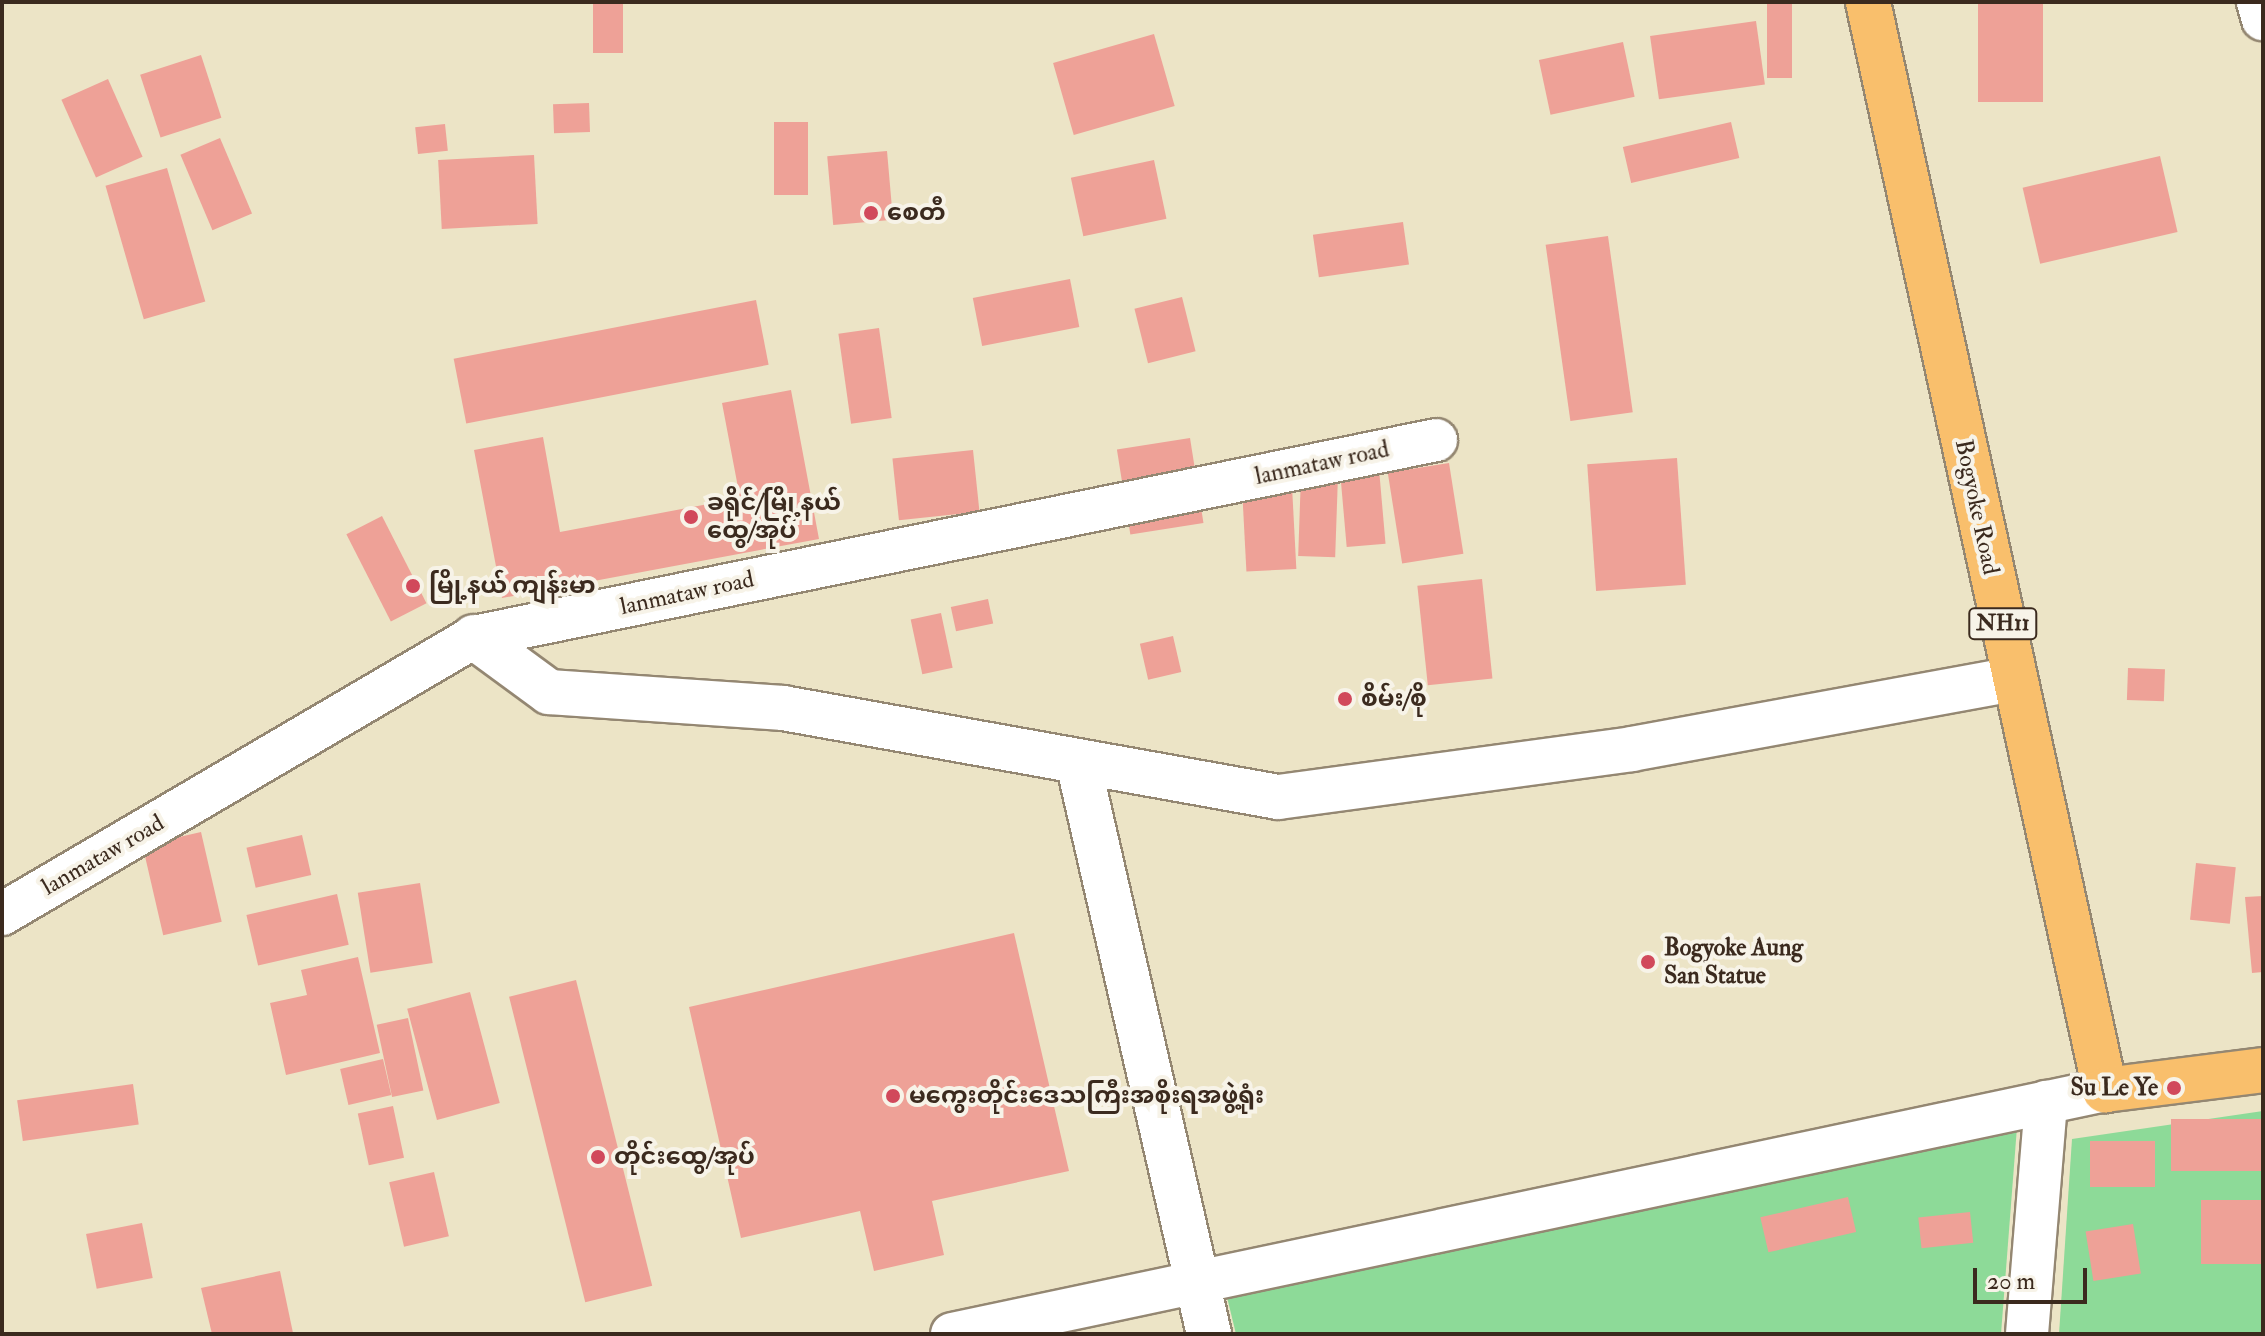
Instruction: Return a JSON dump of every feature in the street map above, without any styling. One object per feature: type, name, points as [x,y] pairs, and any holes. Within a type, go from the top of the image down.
[{"type":"highway","name":"Bogyoke Road","points":[[1868,2],[2105,1090]]},
{"type":"highway","points":[[2105,1090],[2263,1070]]},
{"type":"street","points":[[2258,2],[2263,19]]},
{"type":"street","name":"lanmataw road","points":[[2,914],[474,637],[1436,440]]},
{"type":"street","points":[[474,637],[549,692],[783,708],[1278,797],[1632,749],[2015,679]]},
{"type":"street","points":[[1078,762],[1209,1334]]},
{"type":"street","points":[[952,1334],[2105,1090]]},
{"type":"street","points":[[2027,1334],[2046,1102]]},
{"type":"green space","points":[[2263,1111],[2263,1334],[2059,1334],[2072,1139]]},
{"type":"green space","points":[[2017,1127],[2001,1334],[1236,1334],[1225,1289]]},
{"type":"building","points":[[1767,2],[1792,2],[1792,78],[1767,78]]},
{"type":"building","points":[[1978,2],[2043,2],[2043,102],[1978,102]]},
{"type":"building","points":[[593,4],[623,4],[623,53],[593,53]]},
{"type":"building","points":[[1756,21],[1765,84],[1659,99],[1650,36]]},
{"type":"building","points":[[1154,34],[1175,106],[1074,135],[1053,63]]},
{"type":"building","points":[[1623,42],[1635,97],[1551,115],[1539,60]]},
{"type":"building","points":[[201,55],[221,118],[161,138],[140,75]]},
{"type":"building","points":[[108,79],[143,157],[96,177],[61,100]]},
{"type":"building","points":[[589,103],[590,132],[554,133],[553,104]]},
{"type":"building","points":[[774,122],[808,122],[808,195],[774,195]]},
{"type":"building","points":[[1731,122],[1739,158],[1631,183],[1623,147]]},
{"type":"building","points":[[445,124],[448,151],[418,154],[415,127]]},
{"type":"building","points":[[220,138],[252,213],[212,230],[180,155]]},
{"type":"building","points":[[887,151],[893,220],[833,225],[827,156]]},
{"type":"building","points":[[534,155],[538,224],[442,229],[438,160]]},
{"type":"building","points":[[2160,156],[2178,232],[2040,264],[2023,188]]},
{"type":"building","points":[[1154,160],[1166,219],[1083,236],[1071,178]]},
{"type":"building","points":[[167,168],[205,302],[144,319],[105,186]]},
{"type":"building","points":[[1403,222],[1409,265],[1319,277],[1313,235]]},
{"type":"building","points":[[1608,236],[1633,412],[1570,421],[1546,245]]},
{"type":"building","points":[[1070,279],[1079,327],[982,346],[973,298]]},
{"type":"building","points":[[1182,297],[1196,351],[1148,363],[1134,309]]},
{"type":"building","points":[[756,300],[769,365],[466,424],[454,359]]},
{"type":"building","points":[[879,328],[892,418],[851,424],[838,334]]},
{"type":"building","points":[[791,390],[819,539],[502,598],[474,450],[543,437],[560,532],[740,498],[722,403]]},
{"type":"building","points":[[1190,438],[1203,523],[1130,535],[1117,450]]},
{"type":"building","points":[[973,450],[979,512],[899,520],[892,458]]},
{"type":"building","points":[[1677,458],[1686,585],[1596,591],[1587,464]]},
{"type":"building","points":[[1449,463],[1463,554],[1402,564],[1388,473]]},
{"type":"building","points":[[1379,469],[1386,544],[1347,547],[1340,472]]},
{"type":"building","points":[[1301,475],[1338,476],[1335,557],[1298,556]]},
{"type":"building","points":[[1292,486],[1296,569],[1246,572],[1242,489]]},
{"type":"building","points":[[382,516],[426,603],[391,621],[346,534]]},
{"type":"building","points":[[1482,579],[1492,678],[1428,685],[1417,586]]},
{"type":"building","points":[[988,599],[993,623],[956,631],[951,607]]},
{"type":"building","points":[[941,613],[953,668],[922,674],[911,619]]},
{"type":"building","points":[[1173,636],[1181,672],[1148,680],[1140,644]]},
{"type":"building","points":[[2128,668],[2165,669],[2164,701],[2127,700]]},
{"type":"building","points":[[201,832],[222,922],[163,935],[143,845]]},
{"type":"building","points":[[302,835],[311,875],[256,888],[246,848]]},
{"type":"building","points":[[2196,863],[2236,867],[2230,924],[2190,920]]},
{"type":"building","points":[[420,883],[433,963],[370,973],[358,893]]},
{"type":"building","points":[[337,894],[349,945],[258,966],[246,915]]},
{"type":"building","points":[[2263,896],[2263,972],[2252,973],[2245,897]]},
{"type":"building","points":[[1014,933],[1069,1171],[932,1201],[944,1255],[874,1271],[860,1211],[741,1238],[689,1007]]},
{"type":"building","points":[[358,957],[380,1053],[286,1075],[270,1003],[307,995],[301,970]]},
{"type":"building","points":[[576,980],[652,1286],[585,1302],[509,997]]},
{"type":"building","points":[[470,992],[500,1103],[437,1120],[407,1009]]},
{"type":"building","points":[[408,1018],[423,1090],[392,1097],[377,1025]]},
{"type":"building","points":[[383,1059],[391,1095],[348,1105],[340,1069]]},
{"type":"building","points":[[133,1084],[139,1125],[23,1141],[17,1100]]},
{"type":"building","points":[[393,1106],[404,1158],[369,1165],[358,1113]]},
{"type":"building","points":[[2171,1119],[2263,1119],[2263,1171],[2171,1171]]},
{"type":"building","points":[[2090,1141],[2155,1141],[2155,1187],[2090,1187]]},
{"type":"building","points":[[434,1172],[449,1236],[404,1247],[389,1182]]},
{"type":"building","points":[[1848,1197],[1856,1232],[1768,1252],[1760,1217]]},
{"type":"building","points":[[2201,1200],[2263,1200],[2263,1264],[2201,1264]]},
{"type":"building","points":[[1970,1212],[1973,1243],[1922,1248],[1918,1217]]},
{"type":"building","points":[[142,1223],[153,1278],[97,1289],[86,1234]]},
{"type":"building","points":[[2133,1224],[2141,1273],[2093,1281],[2086,1232]]},
{"type":"building","points":[[280,1271],[293,1333],[212,1334],[201,1288]]},
{"type":"place","name":"စေတီ","points":[[871,213]]},
{"type":"place","name":"ခရိုင်/မြို့နယ် ထွေ/အုပ်","points":[[691,517]]},
{"type":"place","name":"မြို့နယ် ကျန်းမာ","points":[[413,586]]},
{"type":"place","name":"စိမ်း/စို","points":[[1345,699]]},
{"type":"place","name":"Bogyoke Aung San Statue","points":[[1648,962]]},
{"type":"place","name":"Su Le Ye","points":[[2174,1088]]},
{"type":"place","name":"မကွေးတိုင်းဒေသကြီးအစိုးရအဖွဲ့ရုံး","points":[[893,1096]]},
{"type":"place","name":"တိုင်းထွေ/အုပ်","points":[[598,1157]]}]
